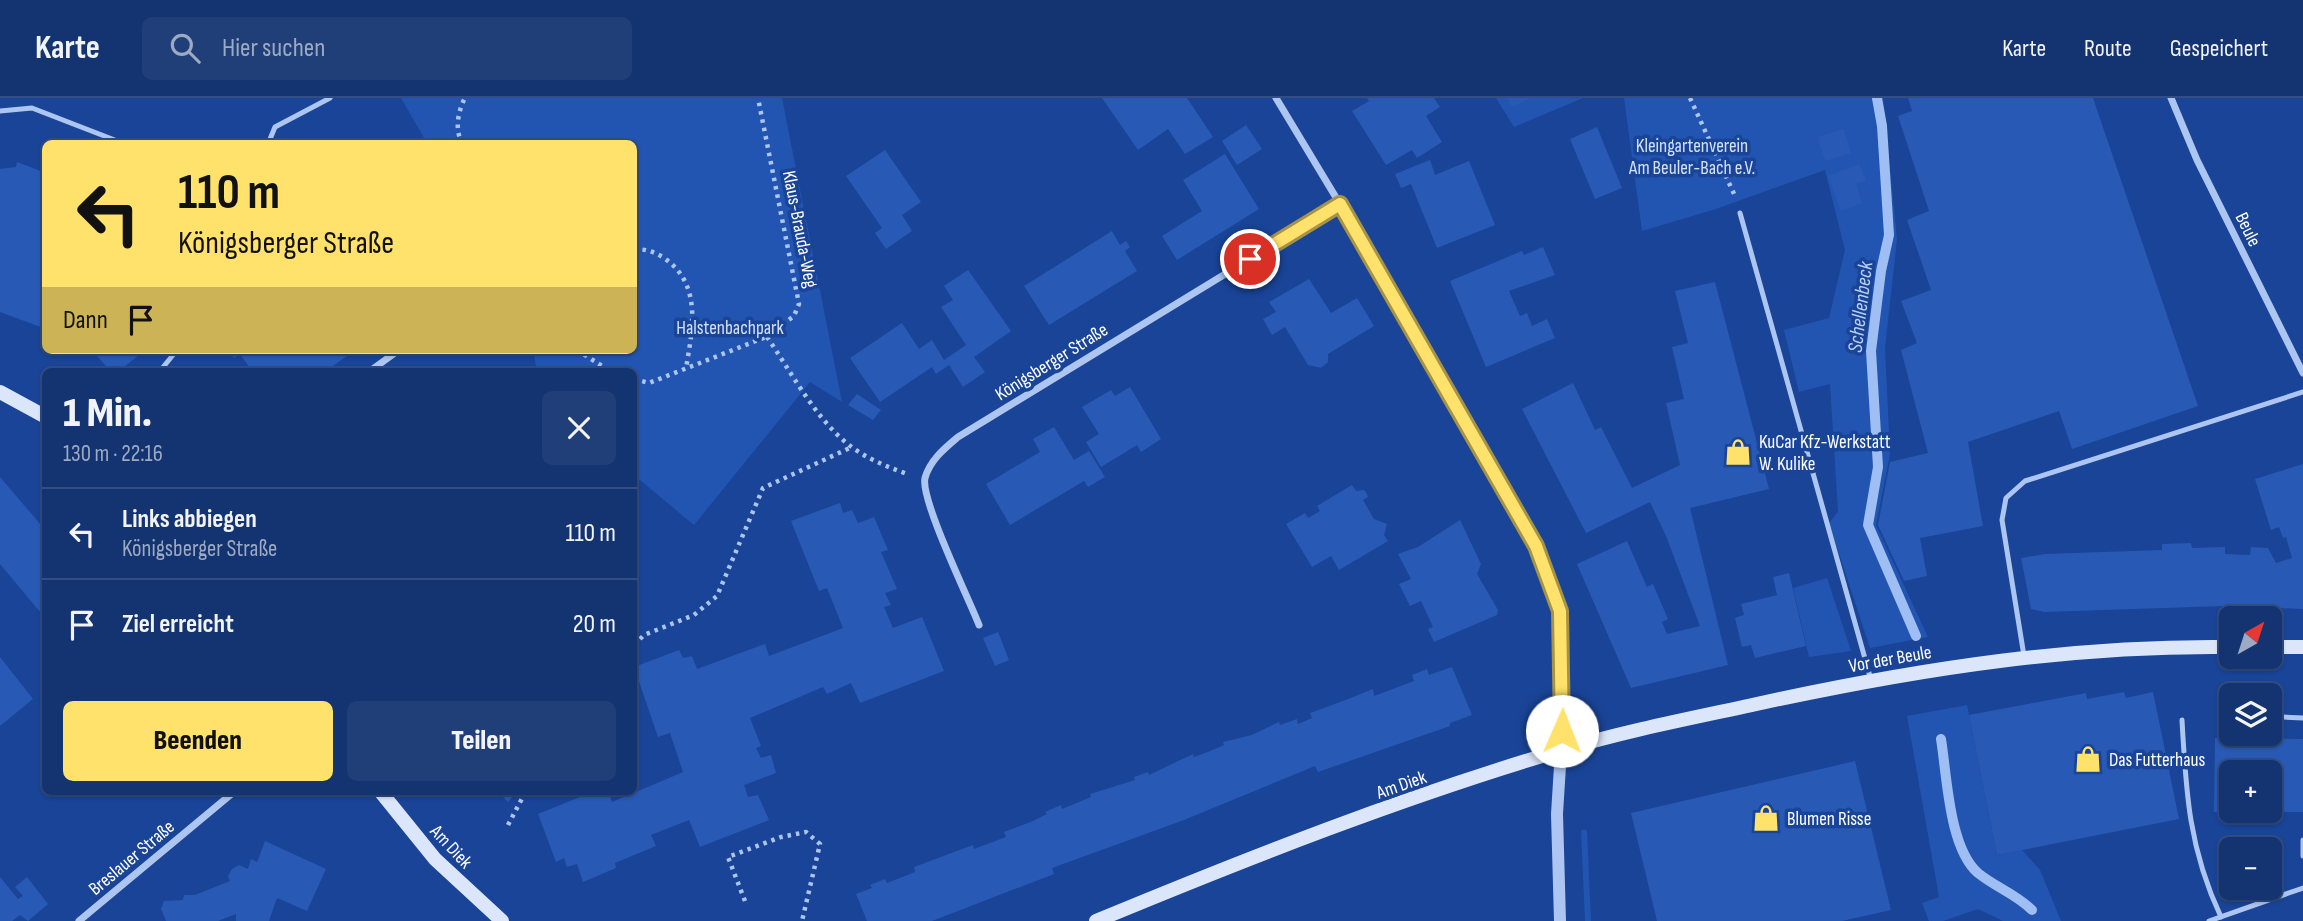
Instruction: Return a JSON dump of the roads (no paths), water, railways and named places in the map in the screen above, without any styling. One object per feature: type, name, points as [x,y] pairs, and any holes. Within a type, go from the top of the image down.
[{"type":"main road","points":[[0,392],[42,415]]},
{"type":"main road","name":"Vor der Beule","points":[[1561,750],[1679,720],[1871,680],[2024,656],[2117,648],[2219,647]]},
{"type":"main road","points":[[2282,647],[2303,647]]},
{"type":"main road","name":"Am Diek","points":[[1106,919],[1260,854],[1561,750]]},
{"type":"main road","name":"Am Diek","points":[[383,795],[435,859],[502,921]]},
{"type":"street","points":[[1276,98],[1340,204],[1536,546],[1551,581],[1560,611],[1561,750],[1557,814],[1560,921]]},
{"type":"street","name":"Beule","points":[[2171,98],[2197,160],[2303,373]]},
{"type":"street","name":"Königsberger Straße","points":[[979,625],[931,511],[924,480],[937,456],[958,437],[1340,204]]},
{"type":"street","points":[[374,368],[393,354]]},
{"type":"street","name":"Breslauer Straße","points":[[79,921],[230,795]]},
{"type":"lane","points":[[270,140],[275,127],[330,98]]},
{"type":"lane","points":[[0,111],[32,108],[115,140]]},
{"type":"lane","points":[[1740,213],[1871,680]]},
{"type":"lane","points":[[162,368],[174,354]]},
{"type":"lane","points":[[2024,656],[2001,520],[2006,498],[2025,481],[2303,392]]},
{"type":"lane","points":[[2283,717],[2303,718]]},
{"type":"lane","points":[[2182,720],[2187,810],[2209,892],[2221,917]]},
{"type":"lane","points":[[2303,840],[2303,856]]},
{"type":"lane","points":[[2209,921],[2303,888]]},
{"type":"waterway","name":"Schellenbeck","points":[[1877,98],[1882,126],[1889,235],[1881,271],[1871,351],[1878,467],[1868,525],[1916,636]]},
{"type":"waterway","name":"Schellenbeck","points":[[1941,739],[1955,829],[1968,862],[1978,873],[2032,910]]},
{"type":"place","name":"KuCar Kfz-Werkstatt W. Kulike","points":[[1738,452]]},
{"type":"place","name":"Das Futterhaus","points":[[2088,759]]},
{"type":"place","name":"Blumen Risse","points":[[1766,818]]},
{"type":"park label","name":"Kleingartenverein Am Beuler-Bach e.V.","points":[[1692,156]]},
{"type":"park label","name":"Halstenbachpark","points":[[730,327]]}]
